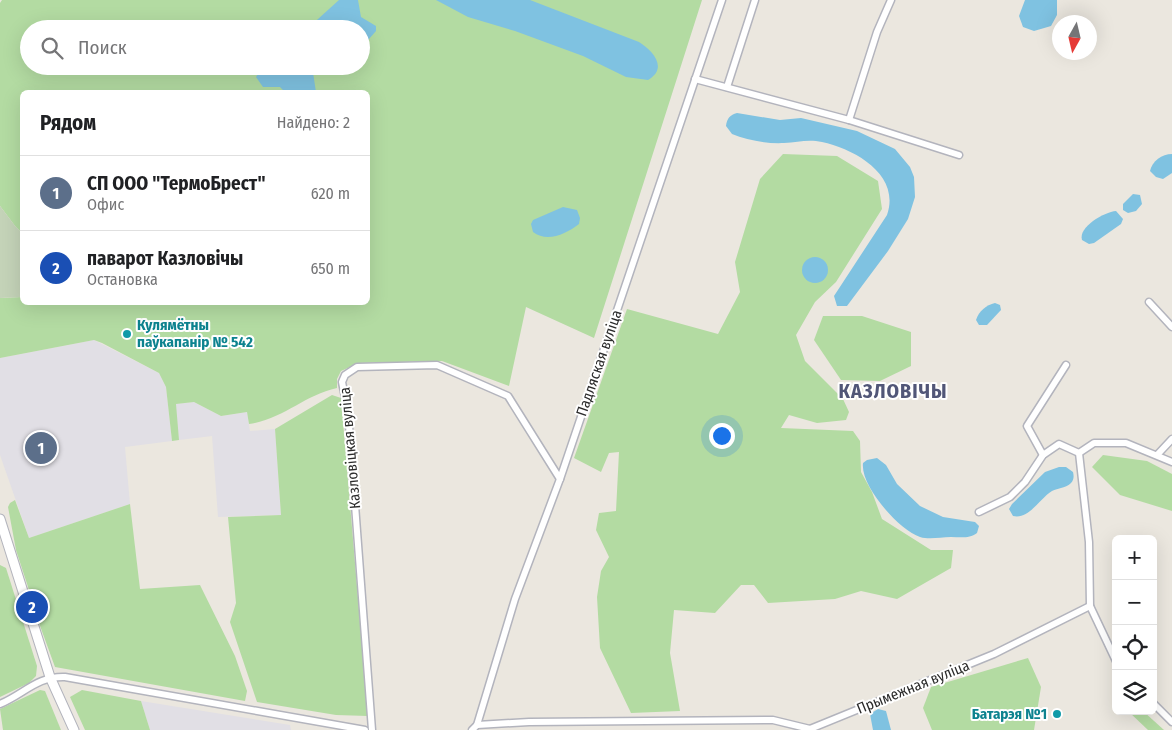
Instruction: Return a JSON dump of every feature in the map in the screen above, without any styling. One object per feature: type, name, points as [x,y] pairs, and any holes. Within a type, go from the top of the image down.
[{"type":"main road","points":[[0,520],[50,677],[74,730]]},
{"type":"street","name":"Падляская вуліца","points":[[475,728],[515,599],[560,479],[722,0]]},
{"type":"street","points":[[727,87],[755,0]]},
{"type":"street","points":[[849,120],[877,32],[892,0]]},
{"type":"street","points":[[695,79],[849,120],[959,155]]},
{"type":"street","points":[[1149,302],[1172,327]]},
{"type":"street","name":"Казловіцкая вуліца","points":[[372,730],[348,412],[342,382],[345,375],[357,366],[437,365],[508,396],[560,479]]},
{"type":"street","points":[[1043,455],[1027,426],[1066,365]]},
{"type":"street","points":[[1158,454],[1172,439]]},
{"type":"street","points":[[1079,453],[1094,443],[1126,443],[1158,454],[1172,462]]},
{"type":"street","points":[[979,512],[1010,497],[1025,482],[1043,455],[1059,444],[1079,453]]},
{"type":"street","points":[[1079,453],[1089,542],[1090,606],[1112,653]]},
{"type":"street","name":"Прымежная вуліца","points":[[475,728],[529,722],[773,720],[810,729],[994,654],[1090,606]]},
{"type":"street","points":[[0,704],[40,680],[50,677],[80,679],[365,730]]},
{"type":"street","points":[[1157,708],[1172,722]]},
{"type":"shaded area","points":[[94,340],[159,373],[166,387],[172,441],[125,447],[130,504],[29,538],[0,455],[0,358]]},
{"type":"shaded area","points":[[194,402],[221,416],[247,412],[250,431],[275,429],[281,515],[218,517],[212,436],[179,440],[175,404]]},
{"type":"shaded area","points":[[141,701],[290,725],[291,730],[150,730]]},
{"type":"green space","points":[[2,0],[702,0],[594,338],[526,307],[509,386],[442,361],[359,363],[341,371],[337,379],[337,388],[325,391],[273,417],[249,424],[247,412],[221,416],[194,402],[176,404],[179,440],[172,441],[166,387],[159,373],[102,343],[94,340],[0,358],[0,298],[20,297],[20,305],[370,305],[370,90],[20,90],[20,231],[0,206],[0,3]]},
{"type":"green space","points":[[783,154],[837,156],[878,181],[882,209],[836,282],[815,302],[796,335],[805,361],[843,399],[849,412],[846,420],[817,423],[789,415],[781,428],[853,431],[860,441],[861,472],[872,492],[882,519],[931,550],[953,550],[951,568],[897,599],[861,591],[835,599],[768,603],[754,585],[741,585],[715,613],[674,610],[670,653],[680,711],[631,713],[600,648],[597,597],[601,571],[609,557],[596,530],[599,513],[616,511],[619,452],[609,453],[601,472],[574,458],[627,309],[718,334],[740,292],[735,262],[760,179]]},
{"type":"green space","points":[[0,206],[20,231],[20,297],[0,298]]},
{"type":"green space","points":[[823,316],[862,316],[911,332],[911,366],[880,381],[841,380],[814,340]]},
{"type":"green space","points":[[332,395],[341,398],[368,716],[336,715],[257,702],[230,622],[236,603],[228,517],[281,515],[275,429]]},
{"type":"green space","points":[[1103,455],[1147,461],[1172,474],[1172,511],[1120,495],[1092,467]]},
{"type":"green space","points":[[15,500],[29,538],[130,504],[140,589],[200,585],[235,656],[247,691],[245,701],[55,667],[39,623],[37,606],[29,590],[16,550],[8,507]]},
{"type":"green space","points":[[0,565],[6,568],[37,666],[36,676],[29,683],[0,697]]},
{"type":"green space","points":[[1028,658],[1041,687],[1034,730],[932,730],[923,708],[931,687]]},
{"type":"green space","points":[[40,690],[45,691],[61,730],[3,730],[0,709]]},
{"type":"green space","points":[[82,690],[141,701],[150,730],[85,730],[70,697]]},
{"type":"green space","points":[[1132,715],[1147,715],[1164,730],[1148,730]]},
{"type":"water","points":[[339,0],[358,0],[361,17],[366,20],[317,20]]},
{"type":"water","points":[[436,0],[530,0],[639,42],[653,54],[658,65],[657,70],[648,80],[626,77],[583,56],[515,31],[468,17]]},
{"type":"water","points":[[1025,0],[1057,0],[1057,15],[1052,15],[1051,26],[1034,31],[1023,27],[1019,16]]},
{"type":"water","points":[[370,22],[376,26],[376,31],[370,38]]},
{"type":"water","points":[[257,75],[313,75],[316,90],[283,90],[280,87],[263,87],[256,77]]},
{"type":"water","points":[[737,113],[780,120],[801,118],[857,131],[895,149],[910,167],[914,177],[915,197],[908,219],[888,251],[847,306],[837,306],[834,296],[887,215],[890,201],[887,188],[881,176],[861,158],[848,151],[822,142],[764,142],[732,134],[726,123],[729,117]]},
{"type":"water","points":[[1168,154],[1172,154],[1172,173],[1163,179],[1156,177],[1150,171],[1155,161]]},
{"type":"water","points":[[1133,194],[1140,195],[1142,204],[1136,211],[1128,213],[1123,210],[1123,204]]},
{"type":"water","points":[[563,207],[577,210],[580,218],[579,224],[556,236],[544,237],[533,232],[531,224],[533,220]]},
{"type":"water","points":[[1116,211],[1123,219],[1121,224],[1094,243],[1089,244],[1082,240],[1084,230],[1088,225],[1099,217]]},
{"type":"water","points":[[815,257],[824,261],[828,270],[824,279],[815,283],[806,279],[802,270],[806,261]]},
{"type":"water","points":[[995,303],[1000,305],[1001,310],[987,325],[979,325],[976,320],[981,311]]},
{"type":"water","points":[[877,458],[886,465],[897,484],[920,506],[943,517],[975,522],[979,526],[977,533],[964,537],[928,538],[911,533],[882,506],[868,483],[863,463]]},
{"type":"water","points":[[1059,467],[1066,467],[1073,472],[1073,481],[1067,486],[1052,491],[1024,515],[1013,516],[1009,509],[1012,504],[1045,472]]},
{"type":"water","points":[[878,709],[886,711],[891,730],[873,730],[870,714]]},
{"type":"place","name":"Кулямётны паўкапанір № 542","points":[[127,334]]},
{"type":"place","name":"СП ООО \"ТермоБрест\"","points":[[41,448]]},
{"type":"place","name":"паварот Казловічы","points":[[32,607]]},
{"type":"place","name":"Батарэя №1","points":[[1057,714]]},
{"type":"district","name":"КАЗЛОВІЧЫ","points":[[893,391]]}]
